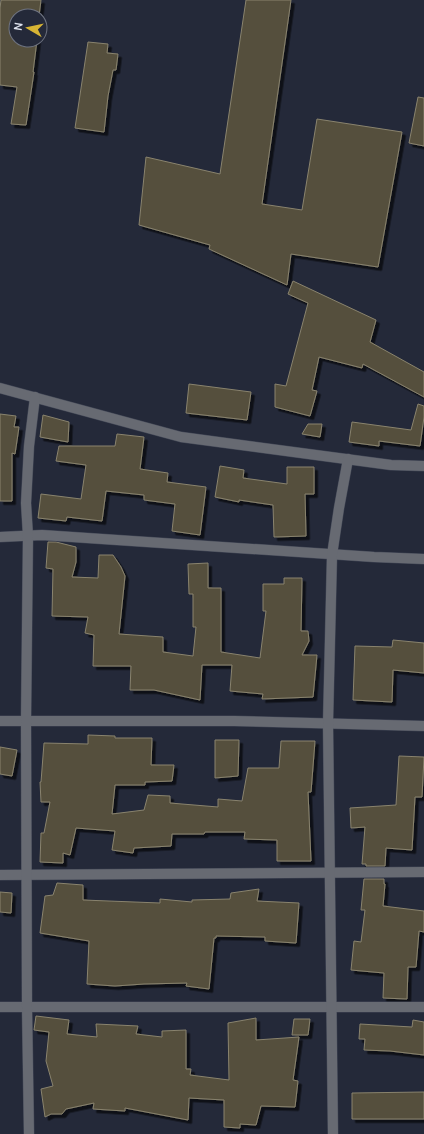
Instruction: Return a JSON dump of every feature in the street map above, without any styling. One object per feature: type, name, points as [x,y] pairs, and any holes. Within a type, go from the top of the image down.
[{"type":"street","points":[[0,388],[181,437],[348,460],[392,465],[424,466]]},
{"type":"street","points":[[29,1134],[26,875],[28,536],[26,503],[29,446],[35,397]]},
{"type":"street","points":[[333,1134],[328,723],[332,555],[348,460]]},
{"type":"street","points":[[0,536],[50,536],[332,555],[424,559]]},
{"type":"street","points":[[0,721],[234,721],[424,726]]},
{"type":"street","points":[[0,875],[424,872]]},
{"type":"street","points":[[0,1007],[424,1007]]},
{"type":"building","points":[[1,0],[41,0],[40,8],[8,8],[8,48],[36,48],[26,125],[11,124],[17,87],[0,85]]},
{"type":"building","points":[[246,0],[291,0],[262,204],[302,210],[317,119],[402,132],[378,267],[291,254],[287,285],[209,249],[210,245],[139,225],[146,157],[220,174]]},
{"type":"building","points":[[88,42],[108,44],[107,53],[118,54],[116,70],[113,70],[108,96],[104,132],[75,128]]},
{"type":"building","points":[[418,97],[424,98],[424,146],[409,143]]},
{"type":"building","points":[[293,281],[376,320],[370,342],[424,372],[424,397],[363,364],[362,368],[319,357],[312,390],[317,391],[310,416],[275,407],[275,384],[286,386],[308,303],[288,294]]},
{"type":"building","points":[[189,384],[251,392],[247,420],[186,413]]},
{"type":"building","points":[[418,404],[424,406],[420,446],[379,441],[379,446],[349,442],[352,422],[411,430]]},
{"type":"building","points":[[0,414],[16,416],[14,427],[19,427],[15,454],[12,453],[12,501],[0,501]]},
{"type":"building","points":[[43,415],[69,422],[68,442],[40,437]]},
{"type":"building","points":[[308,424],[322,424],[320,437],[302,434]]},
{"type":"building","points":[[117,434],[144,437],[140,469],[168,473],[167,482],[206,487],[200,535],[172,531],[175,504],[144,500],[144,495],[106,491],[102,521],[67,517],[66,521],[38,518],[41,494],[81,499],[86,465],[56,461],[59,446],[115,446]]},
{"type":"building","points":[[220,466],[244,470],[243,478],[287,484],[287,467],[314,467],[314,494],[305,494],[306,536],[274,537],[273,505],[239,500],[239,502],[215,497]]},
{"type":"building","points":[[48,542],[56,542],[76,547],[76,562],[72,577],[98,578],[99,555],[113,555],[125,576],[119,634],[163,637],[163,652],[193,656],[196,627],[193,627],[193,594],[189,594],[188,564],[208,563],[208,588],[221,588],[221,652],[260,658],[266,611],[263,611],[263,584],[284,584],[284,578],[302,578],[301,631],[308,631],[309,641],[302,655],[317,655],[313,697],[262,699],[263,694],[230,691],[232,665],[202,665],[200,700],[154,690],[130,690],[131,666],[93,666],[94,635],[85,633],[88,617],[52,616],[53,569],[46,568]]},
{"type":"building","points":[[393,640],[424,643],[424,673],[393,670],[392,702],[353,700],[355,646],[392,647]]},
{"type":"building","points":[[88,735],[115,736],[115,738],[152,738],[151,765],[174,765],[172,781],[145,782],[145,785],[115,785],[112,814],[144,810],[148,795],[170,796],[170,803],[218,807],[218,799],[242,801],[248,768],[279,768],[281,741],[315,741],[311,792],[308,792],[311,861],[277,861],[277,840],[244,839],[245,832],[172,834],[171,846],[134,848],[133,853],[112,850],[115,831],[76,828],[70,855],[63,853],[63,863],[40,862],[41,833],[44,833],[50,802],[41,802],[40,782],[44,743],[88,744]]},
{"type":"building","points":[[215,740],[239,740],[238,776],[215,778]]},
{"type":"building","points":[[0,747],[17,750],[12,776],[0,774]]},
{"type":"building","points":[[399,756],[424,757],[422,797],[415,797],[412,850],[386,848],[385,866],[366,866],[366,864],[362,864],[365,827],[351,828],[350,808],[396,805]]},
{"type":"building","points":[[364,879],[384,879],[383,906],[424,911],[424,932],[419,931],[416,967],[408,967],[407,999],[383,998],[384,973],[351,970],[354,941],[361,942],[365,910],[361,910]]},
{"type":"building","points":[[57,883],[83,885],[83,900],[160,903],[160,899],[192,902],[192,900],[230,899],[231,893],[259,889],[257,901],[299,903],[296,943],[265,941],[265,937],[216,936],[216,938],[214,938],[209,989],[186,986],[187,983],[115,986],[87,984],[89,941],[40,933],[45,896],[53,895]]},
{"type":"building","points":[[0,892],[12,893],[11,913],[0,912]]},
{"type":"building","points":[[36,1016],[69,1020],[67,1034],[97,1037],[96,1024],[138,1026],[136,1034],[162,1037],[162,1031],[186,1030],[186,1069],[191,1069],[190,1075],[229,1080],[228,1023],[256,1018],[256,1040],[299,1037],[293,1080],[298,1081],[295,1107],[261,1106],[256,1125],[240,1124],[240,1128],[224,1127],[224,1100],[189,1098],[188,1120],[125,1108],[125,1111],[93,1109],[94,1103],[66,1109],[62,1114],[51,1114],[45,1117],[41,1089],[53,1086],[46,1061],[49,1032],[34,1030]]},
{"type":"building","points":[[294,1019],[310,1019],[308,1035],[292,1035]]},
{"type":"building","points":[[413,1020],[424,1022],[424,1055],[364,1050],[365,1039],[359,1039],[360,1024],[412,1027]]},
{"type":"building","points":[[424,1092],[424,1119],[352,1119],[352,1093]]}]
